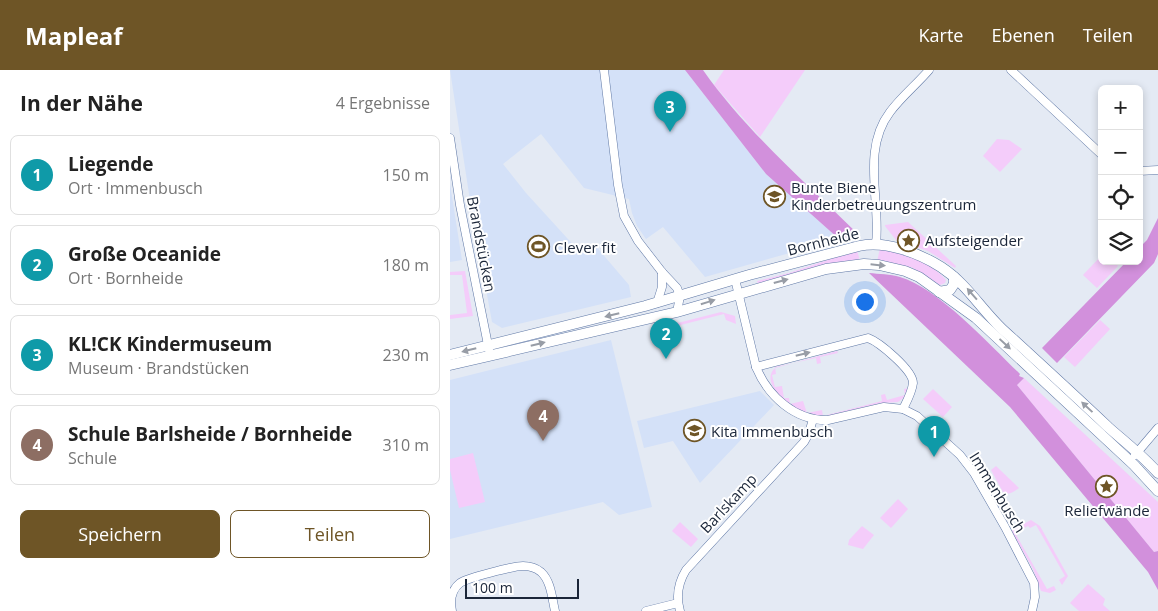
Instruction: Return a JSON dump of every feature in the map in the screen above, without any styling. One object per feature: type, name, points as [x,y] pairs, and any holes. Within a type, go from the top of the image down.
[{"type":"street","points":[[604,70],[618,186],[624,216],[638,241],[673,284],[680,296],[677,312]]},
{"type":"street","points":[[876,244],[874,156],[879,133],[890,112],[929,70]]},
{"type":"street","points":[[1011,70],[1098,151]]},
{"type":"street","name":"Brandstücken","points":[[450,138],[460,205],[489,350]]},
{"type":"street","points":[[1143,171],[1158,170]]},
{"type":"street","name":"Bornheide","points":[[450,365],[489,350],[735,279],[859,246],[876,244],[910,252],[928,260],[954,277],[975,297],[994,321],[1158,473]]},
{"type":"street","name":"Bornheide","points":[[450,355],[489,350],[677,312],[826,269],[864,264],[879,265],[905,271],[919,277],[986,326],[1132,463],[1158,491]]},
{"type":"street","points":[[657,303],[662,287],[662,272]]},
{"type":"street","points":[[939,292],[946,292],[952,288],[954,277]]},
{"type":"street","points":[[735,279],[756,367],[764,382],[786,406],[798,414],[813,419],[828,420],[884,407],[903,409],[913,382],[911,376],[885,350],[874,340],[868,338],[756,367]]},
{"type":"street","name":"Immenbusch","points":[[903,409],[917,416],[960,455],[974,473],[1034,583],[1035,597],[1032,611]]},
{"type":"street","name":"Barlskamp","points":[[679,607],[679,583],[686,570],[804,442],[813,419]]},
{"type":"street","points":[[1094,428],[1136,452]]},
{"type":"street","points":[[1132,463],[1136,452],[1158,428]]},
{"type":"street","points":[[452,611],[451,597],[453,591],[460,583],[520,566],[532,567],[545,576],[555,611]]},
{"type":"street","points":[[646,611],[679,607]]},
{"type":"shaded area","points":[[450,70],[685,70],[766,174],[839,239],[705,277],[663,227],[646,239],[637,226],[629,199],[584,188],[541,134],[503,164],[526,193],[578,250],[594,244],[629,285],[631,297],[502,328],[492,322],[471,207]]},
{"type":"shaded area","points":[[685,70],[703,70],[757,135],[859,235],[839,239],[766,174]]},
{"type":"shaded area","points":[[724,70],[805,70],[760,137],[714,85]]},
{"type":"shaded area","points":[[997,139],[1009,140],[1022,149],[1000,172],[983,156]]},
{"type":"shaded area","points":[[450,184],[462,260],[450,262]]},
{"type":"shaded area","points":[[1158,218],[1158,254],[1154,263],[1057,363],[1042,348],[1123,265],[1143,265],[1143,244]]},
{"type":"shaded area","points":[[908,222],[956,266],[955,268],[928,251],[896,240],[885,226]]},
{"type":"shaded area","points":[[880,248],[924,263],[939,273],[946,280],[945,283],[940,285],[911,267],[903,268],[877,262]]},
{"type":"shaded area","points":[[857,250],[860,261],[758,284],[757,281],[789,273]]},
{"type":"shaded area","points":[[1098,259],[1098,265],[1118,266],[1097,288],[1083,275]]},
{"type":"shaded area","points":[[465,271],[473,316],[450,319],[450,315],[467,313],[462,275],[450,275],[450,272]]},
{"type":"shaded area","points":[[869,273],[900,277],[915,283],[931,293],[963,319],[1020,374],[1019,376],[1024,378],[1017,385],[1154,552],[1158,551],[1158,590],[1148,572],[1010,407]]},
{"type":"shaded area","points":[[721,312],[735,316],[736,324],[726,320],[724,314],[653,332],[654,339],[652,339],[650,330]]},
{"type":"shaded area","points":[[1100,320],[1110,329],[1075,367],[1064,357]]},
{"type":"shaded area","points":[[611,340],[652,507],[619,515],[603,502],[450,539],[450,380]]},
{"type":"shaded area","points":[[837,351],[838,353],[820,357],[821,363],[817,364],[816,358],[793,363]]},
{"type":"shaded area","points":[[775,368],[776,374],[772,375],[775,387],[782,386],[784,398],[789,398],[790,404],[803,401],[807,413],[822,410],[823,416],[813,415],[803,412],[790,405],[778,393],[773,387],[771,380],[771,374]]},
{"type":"shaded area","points":[[1024,378],[1158,502],[1158,551],[1154,552],[1017,385]]},
{"type":"shaded area","points":[[908,388],[906,396],[898,402],[881,403],[825,415],[882,401],[881,395],[885,394],[887,400],[905,395],[904,389]]},
{"type":"shaded area","points":[[933,389],[952,407],[943,417],[923,399]]},
{"type":"shaded area","name":"Kita Immenbusch","points":[[760,391],[774,405],[700,483],[673,441],[644,448],[637,421]]},
{"type":"shaded area","points":[[473,453],[485,502],[459,508],[450,470],[450,459]]},
{"type":"shaded area","points":[[996,466],[1019,488],[1004,494],[991,470]]},
{"type":"shaded area","points":[[898,499],[908,509],[891,528],[880,518]]},
{"type":"shaded area","points":[[1031,520],[1040,526],[1068,576],[1062,585],[1059,580],[1065,576],[1036,525],[1030,528],[1028,526],[1015,533],[1047,589],[1054,586],[1056,590],[1050,593],[1041,591],[1033,569],[1013,534],[1012,530]]},
{"type":"shaded area","points":[[680,522],[698,539],[691,547],[672,531]]},
{"type":"shaded area","points":[[862,526],[874,535],[863,549],[848,545],[849,540]]},
{"type":"shaded area","points":[[1088,584],[1105,599],[1103,605],[1110,611],[1079,611],[1070,603]]},
{"type":"place","name":"KL!CK Kindermuseum","points":[[670,132]]},
{"type":"place","name":"Bunte Biene Kinderbetreuungszentrum","points":[[775,196]]},
{"type":"place","name":"Aufsteigender","points":[[909,240]]},
{"type":"place","name":"Clever fit","points":[[538,247]]},
{"type":"place","name":"Große Oceanide","points":[[666,359]]},
{"type":"place","name":"Kita Immenbusch","points":[[695,431]]},
{"type":"place","name":"Schule Barlsheide / Bornheide","points":[[543,441]]},
{"type":"place","name":"Liegende","points":[[934,457]]},
{"type":"place","name":"Reliefwände","points":[[1107,487]]}]
